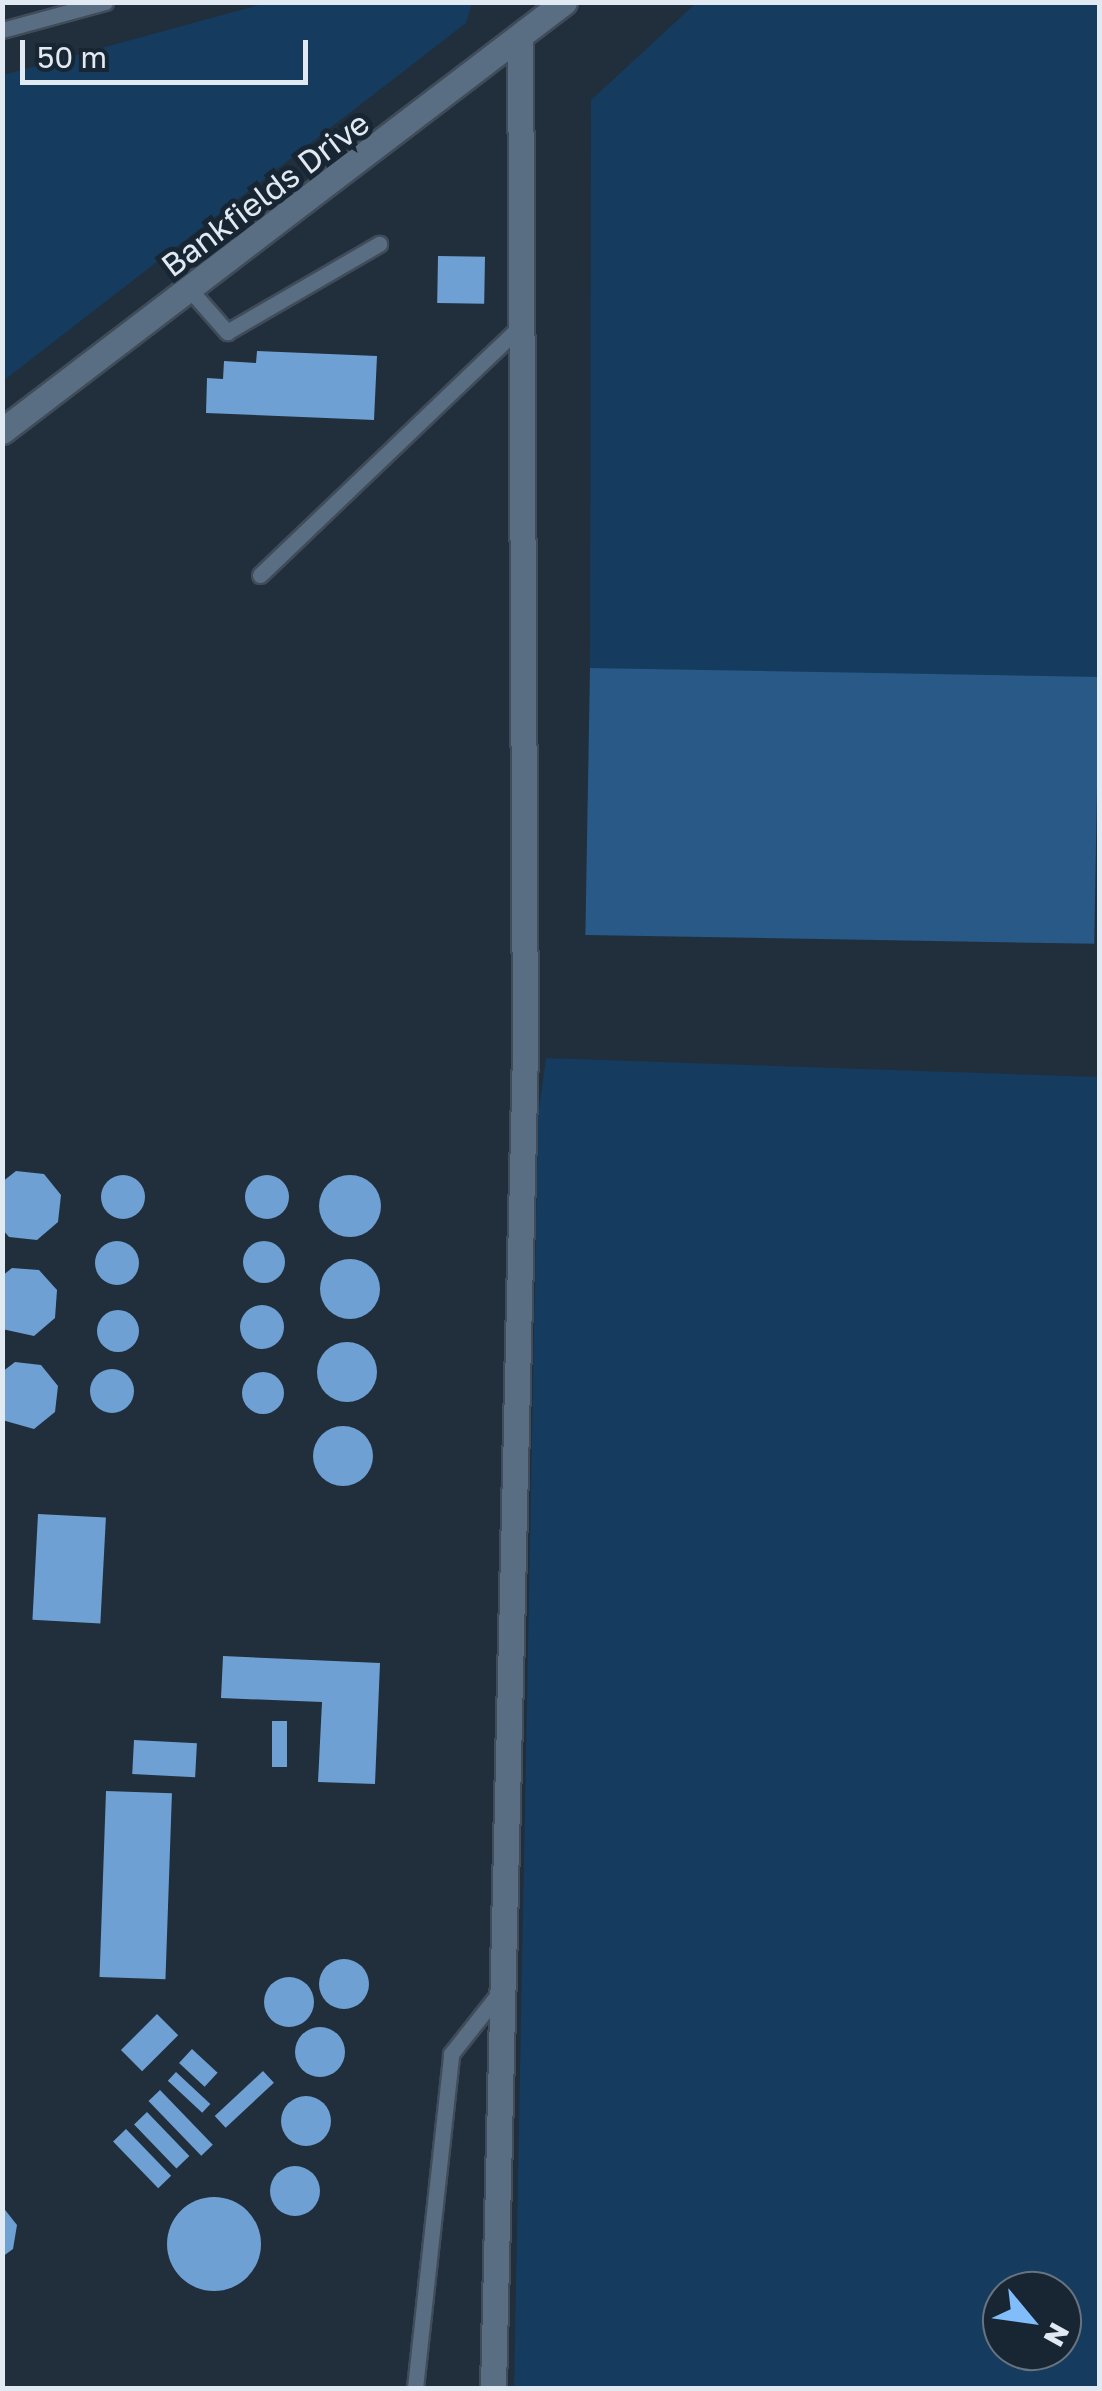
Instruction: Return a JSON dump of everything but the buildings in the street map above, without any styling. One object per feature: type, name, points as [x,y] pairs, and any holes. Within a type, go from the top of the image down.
[{"type":"street","name":"Bankfields Drive","points":[[2,432],[520,40],[562,3]]},
{"type":"street","points":[[494,2388],[525,1050],[520,40]]},
{"type":"lane","points":[[2,30],[105,2]]},
{"type":"lane","points":[[192,291],[227,332],[378,244]]},
{"type":"lane","points":[[260,575],[522,326]]},
{"type":"lane","points":[[415,2388],[450,2054],[503,1989]]},
{"type":"shaded area","points":[[270,2],[472,3],[466,23],[3,381],[3,75]]},
{"type":"shaded area","points":[[696,3],[1099,3],[1099,681],[590,668],[591,100]]},
{"type":"shaded area","points":[[590,668],[1099,677],[1094,944],[585,935]]},
{"type":"shaded area","points":[[546,1058],[1099,1077],[1099,2388],[514,2388],[538,1116]]}]
